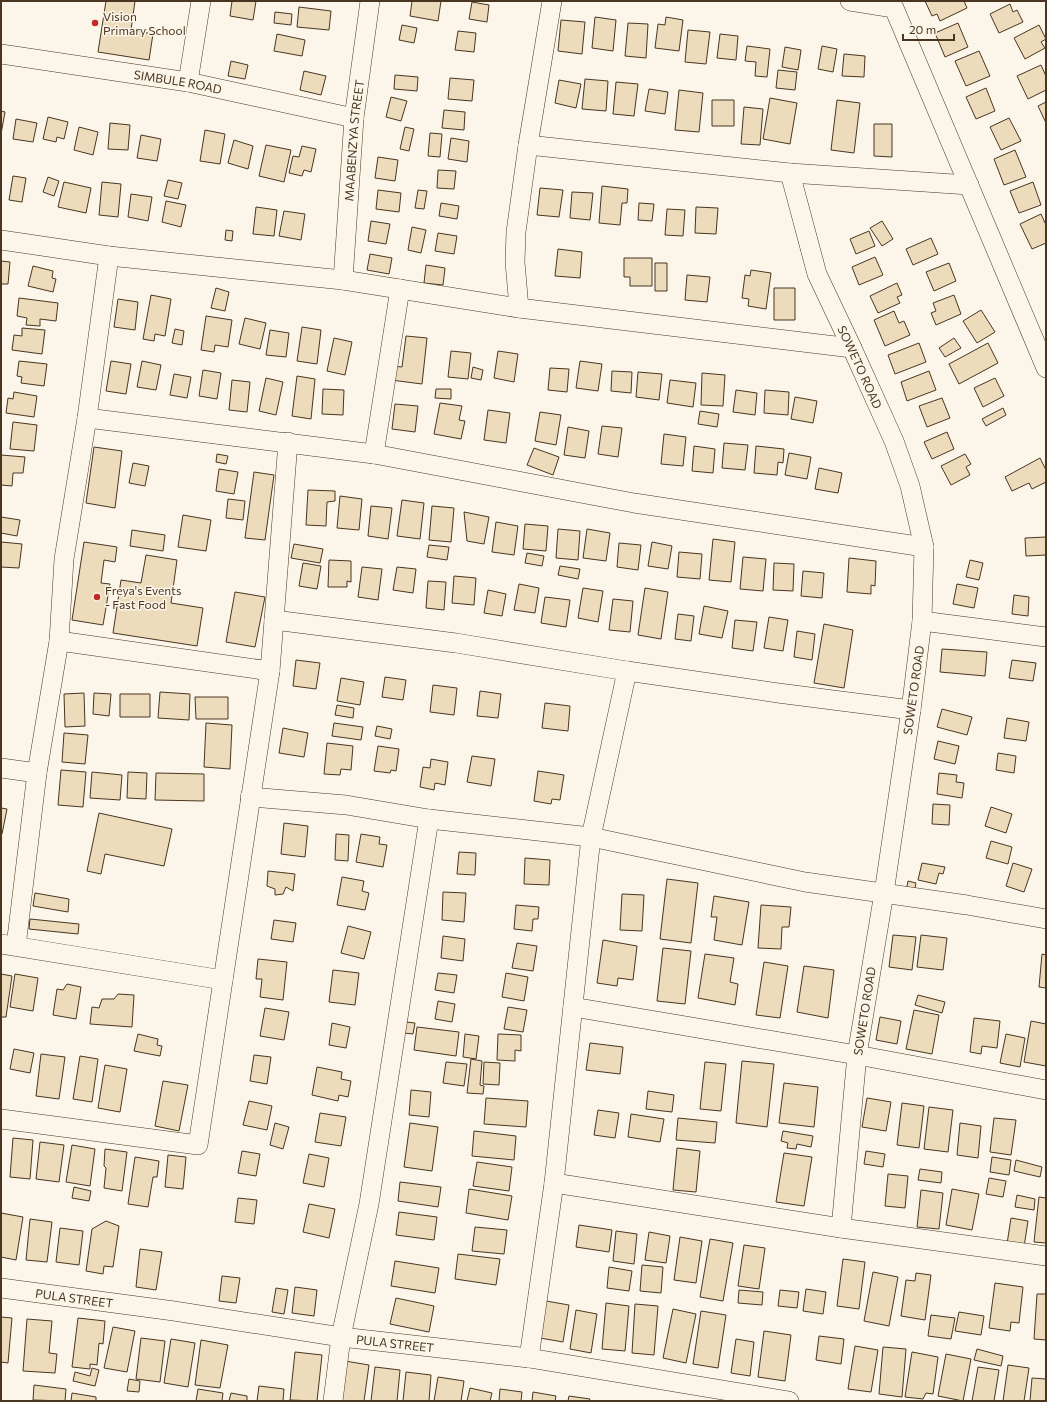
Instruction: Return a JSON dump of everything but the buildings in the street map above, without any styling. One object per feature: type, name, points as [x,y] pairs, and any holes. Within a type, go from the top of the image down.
[{"type":"street","points":[[188,82],[201,1]]},
{"type":"street","name":"MAABENZYA STREET","points":[[342,280],[354,118],[370,1]]},
{"type":"street","points":[[519,308],[514,262],[516,232],[528,145],[552,1]]},
{"type":"street","points":[[850,1],[896,4],[969,185],[1046,368]]},
{"type":"street","name":"SIMBULE ROAD","points":[[1,54],[188,82],[354,118]]},
{"type":"street","points":[[528,145],[790,173],[969,185]]},
{"type":"street","name":"SOWETO ROAD","points":[[790,173],[817,274],[894,441],[907,478],[924,547],[922,621],[911,710],[884,893],[857,1055],[841,1228]]},
{"type":"street","points":[[1,240],[109,256],[342,280],[519,308],[852,348]]},
{"type":"street","points":[[109,256],[87,418],[64,560],[59,641],[8,945],[223,980]]},
{"type":"street","points":[[374,454],[400,289]]},
{"type":"street","points":[[87,418],[288,442],[374,454],[634,503],[924,547]]},
{"type":"street","points":[[1,1119],[198,1145],[270,671],[288,442]]},
{"type":"street","points":[[274,620],[456,643],[627,672],[778,694],[911,710]]},
{"type":"street","points":[[922,621],[1046,637]]},
{"type":"street","points":[[59,641],[270,671]]},
{"type":"street","points":[[529,1358],[554,1184],[591,837],[627,672]]},
{"type":"street","points":[[1,768],[37,773]]},
{"type":"street","points":[[250,797],[346,805],[429,819],[591,837],[805,882],[1046,919]]},
{"type":"street","points":[[333,1401],[341,1337],[369,1204],[429,819]]},
{"type":"street","points":[[574,1007],[857,1055],[1046,1090]]},
{"type":"street","points":[[554,1184],[841,1228],[1046,1256]]},
{"type":"street","name":"PULA STREET","points":[[1,1288],[174,1311],[341,1337],[529,1358],[789,1401]]},
{"type":"place","name":"Vision Primary School","points":[[95,23]]},
{"type":"place","name":"Freya's Events - Fast Food","points":[[97,597]]}]
